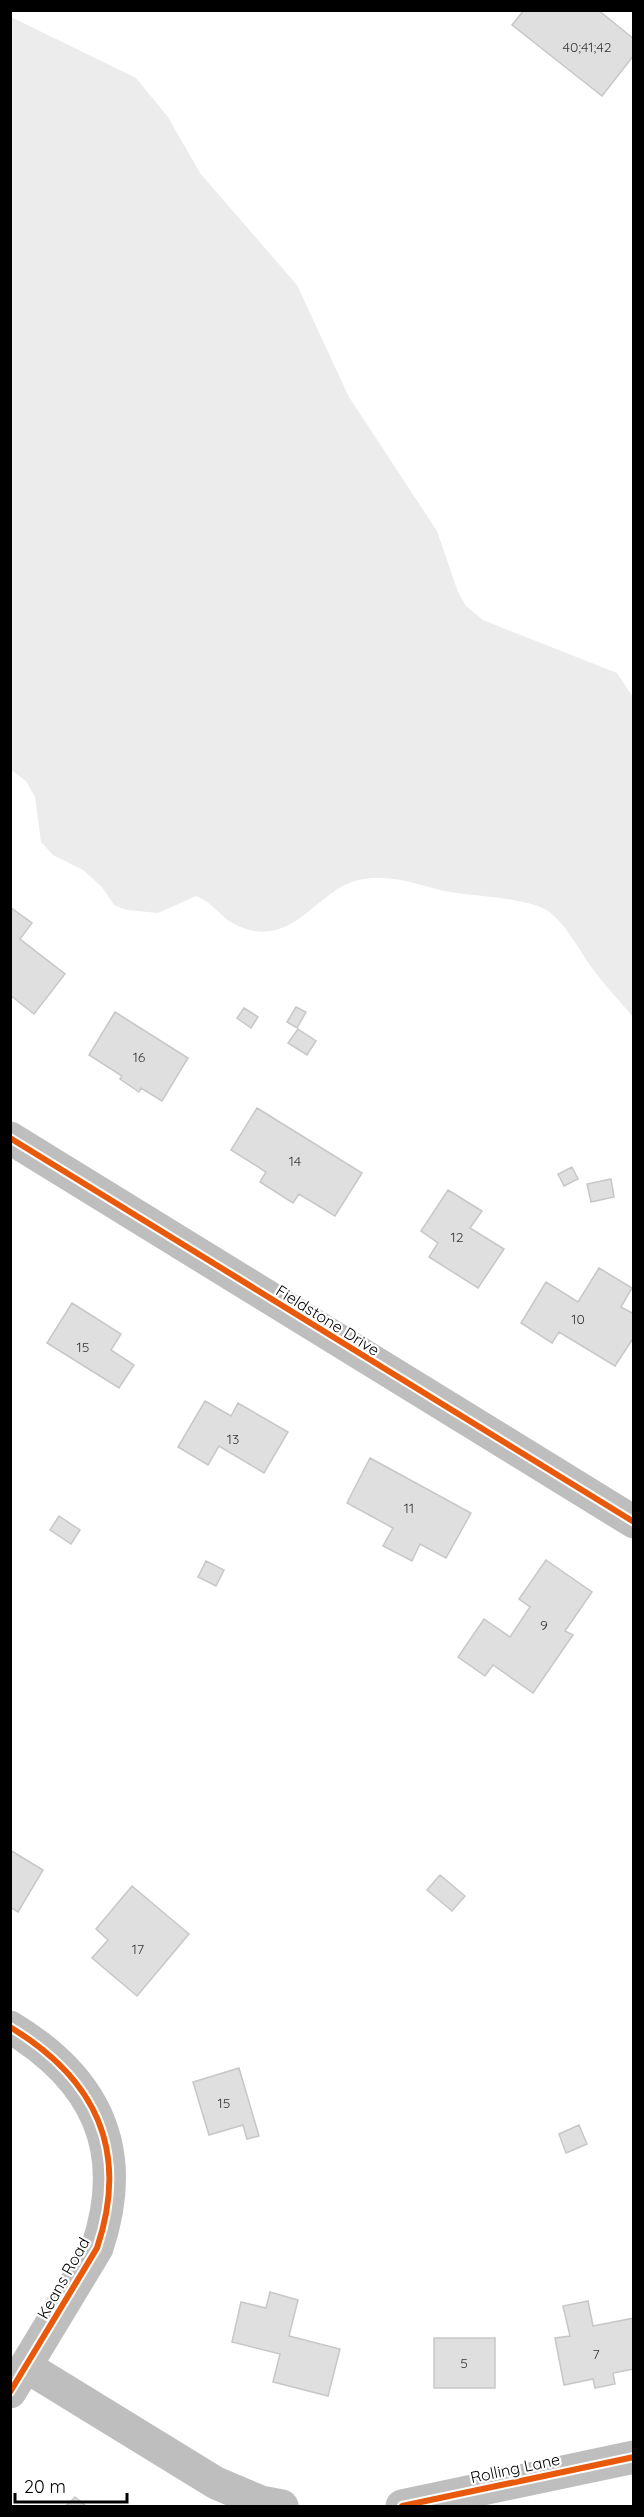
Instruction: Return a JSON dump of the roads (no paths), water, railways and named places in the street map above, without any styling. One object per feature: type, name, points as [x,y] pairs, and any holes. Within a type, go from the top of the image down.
[{"type":"street","name":"Fieldstone Drive","points":[[10,1138],[633,1522]]},
{"type":"street","name":"Keans Road","points":[[10,2027],[51,2055],[70,2073],[86,2095],[106,2144],[110,2170],[110,2197],[97,2248],[19,2379]]},
{"type":"street","points":[[19,2379],[216,2483],[261,2502],[282,2506]]},
{"type":"street","name":"Rolling Lane","points":[[402,2506],[633,2457]]}]
